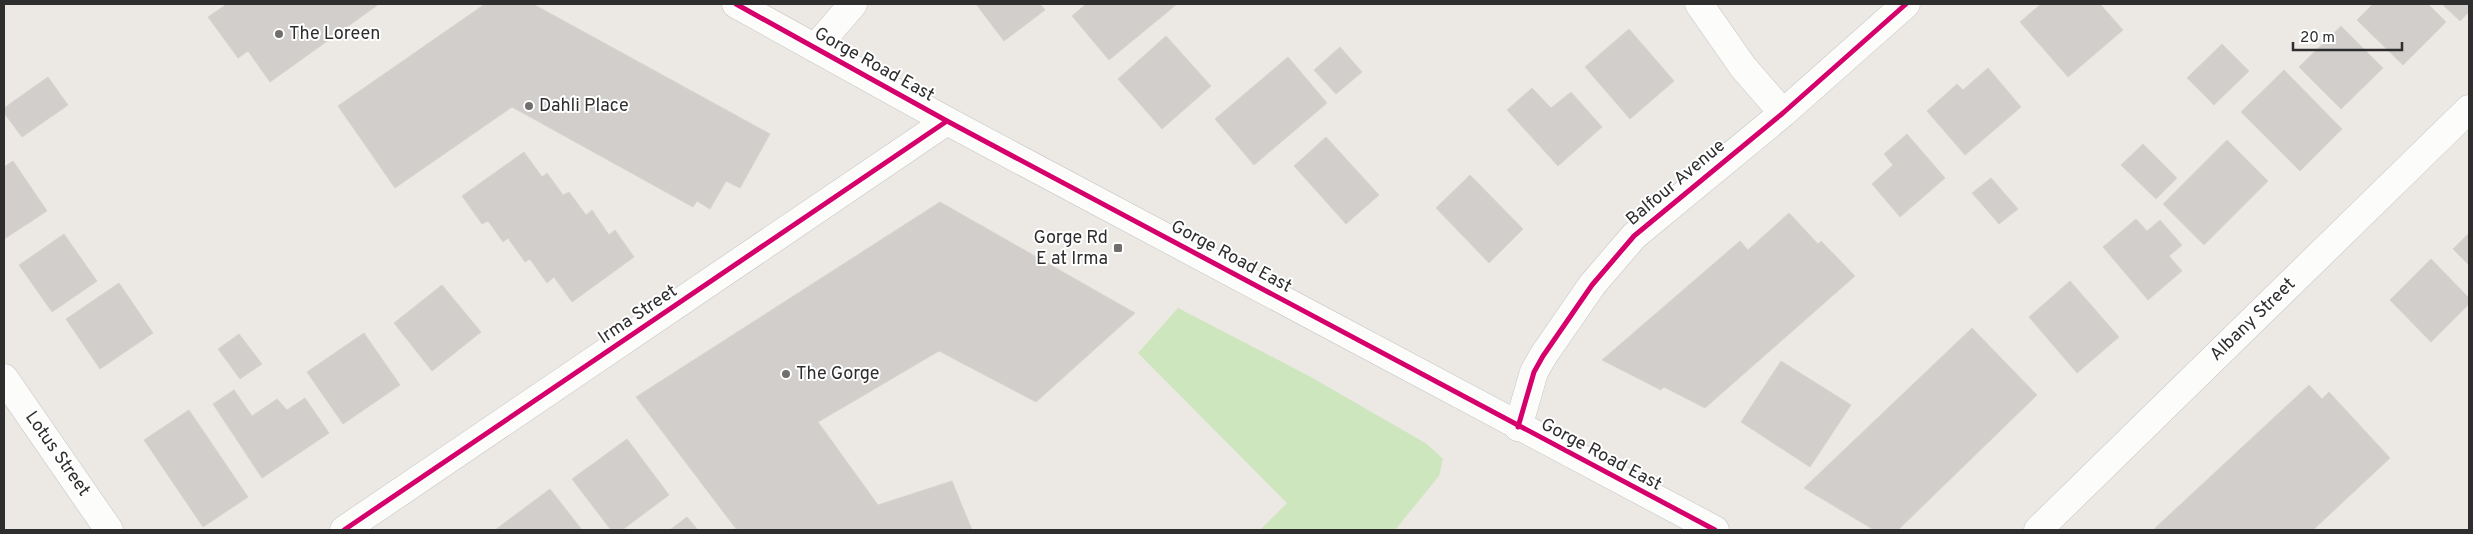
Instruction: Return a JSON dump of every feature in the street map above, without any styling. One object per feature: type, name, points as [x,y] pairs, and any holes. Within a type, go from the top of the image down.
[{"type":"street","name":"Gorge Road East","points":[[736,4],[947,122],[1714,530]]},
{"type":"street","points":[[815,48],[853,4]]},
{"type":"street","points":[[1699,4],[1743,67],[1783,113]]},
{"type":"street","name":"Balfour Avenue","points":[[1518,426],[1534,372],[1542,356],[1592,285],[1628,243],[1783,113],[1906,4]]},
{"type":"street","name":"Albany Street","points":[[2038,530],[2469,109]]},
{"type":"street","name":"Irma Street","points":[[344,530],[947,122]]},
{"type":"street","name":"Lotus Street","points":[[4,378],[109,530]]},
{"type":"green space","points":[[1178,308],[1309,376],[1427,444],[1443,459],[1439,476],[1395,530],[1260,530],[1287,503],[1138,353]]},
{"type":"building","name":"The Loreen","points":[[227,4],[379,4],[270,82],[248,51],[238,58],[208,17]]},
{"type":"building","name":"Dahli Place","points":[[485,4],[533,4],[770,134],[740,188],[726,181],[710,209],[697,201],[693,207],[512,107],[395,188],[338,106]]},
{"type":"building","points":[[976,4],[1040,4],[1045,10],[1004,41]]},
{"type":"building","points":[[1086,4],[1177,4],[1109,60],[1072,16]]},
{"type":"building","points":[[2041,4],[2100,4],[2123,30],[2068,77],[2020,22]]},
{"type":"building","points":[[2373,4],[2428,4],[2446,22],[2403,65],[2357,20]]},
{"type":"building","points":[[2442,4],[2469,4],[2469,12],[2460,21]]},
{"type":"building","points":[[2341,26],[2383,68],[2341,109],[2299,67]]},
{"type":"building","points":[[1629,29],[1674,81],[1630,119],[1585,67]]},
{"type":"building","points":[[1166,36],[1211,86],[1162,129],[1118,79]]},
{"type":"building","points":[[2222,44],[2249,71],[2214,105],[2187,78]]},
{"type":"building","points":[[1340,47],[1362,72],[1336,94],[1314,70]]},
{"type":"building","points":[[1288,57],[1327,103],[1254,165],[1215,119]]},
{"type":"building","points":[[1988,68],[2021,107],[1965,155],[1927,111],[1957,84],[1963,90]]},
{"type":"building","points":[[2284,70],[2342,129],[2300,171],[2241,112]]},
{"type":"building","points":[[48,77],[68,105],[22,137],[4,113],[4,108]]},
{"type":"building","points":[[1532,88],[1551,108],[1571,92],[1602,127],[1558,166],[1507,110]]},
{"type":"building","points":[[1907,134],[1945,178],[1900,217],[1872,184],[1893,165],[1884,154]]},
{"type":"building","points":[[1326,137],[1379,195],[1346,224],[1294,166]]},
{"type":"building","points":[[2227,140],[2268,181],[2204,245],[2163,204]]},
{"type":"building","points":[[2143,144],[2177,178],[2156,199],[2121,165]]},
{"type":"building","points":[[524,152],[542,177],[547,173],[563,195],[569,192],[586,215],[592,210],[609,235],[615,230],[634,257],[572,302],[554,277],[547,283],[530,259],[525,262],[508,238],[503,242],[488,221],[482,224],[462,196]]},
{"type":"building","points":[[13,161],[47,211],[4,239],[4,167]]},
{"type":"building","points":[[1470,175],[1523,229],[1489,263],[1436,208]]},
{"type":"building","points":[[1991,178],[2018,209],[1999,224],[1972,193]]},
{"type":"building","name":"The Gorge","points":[[940,202],[1135,313],[1036,402],[939,351],[818,422],[878,505],[952,481],[972,530],[737,530],[636,397]]},
{"type":"building","points":[[1789,213],[1818,244],[1821,241],[1855,276],[1705,408],[1664,387],[1661,390],[1602,360],[1740,241],[1748,250]]},
{"type":"building","points":[[2136,219],[2147,231],[2160,220],[2182,245],[2169,256],[2182,271],[2148,300],[2103,247]]},
{"type":"building","points":[[2469,233],[2469,265],[2453,249]]},
{"type":"building","points":[[64,234],[97,281],[52,312],[19,265]]},
{"type":"building","points":[[2431,259],[2469,298],[2469,304],[2431,342],[2390,300]]},
{"type":"building","points":[[2070,281],[2119,337],[2077,373],[2029,317]]},
{"type":"building","points":[[119,283],[153,333],[100,369],[66,319]]},
{"type":"building","points":[[442,285],[481,332],[432,371],[394,323]]},
{"type":"building","points":[[1972,328],[2037,395],[1898,530],[1874,530],[1804,488]]},
{"type":"building","points":[[364,333],[400,385],[343,424],[307,372]]},
{"type":"building","points":[[239,334],[262,364],[240,379],[218,349]]},
{"type":"building","points":[[1781,361],[1851,405],[1810,467],[1741,422]]},
{"type":"building","points":[[2309,385],[2322,399],[2329,392],[2390,458],[2313,530],[2153,530]]},
{"type":"building","points":[[234,390],[252,416],[277,399],[287,410],[305,398],[329,433],[262,478],[213,404]]},
{"type":"building","points":[[189,410],[248,497],[203,527],[144,440]]},
{"type":"building","points":[[627,439],[669,495],[622,530],[611,530],[572,479]]},
{"type":"building","points":[[550,489],[582,530],[495,530]]},
{"type":"building","points":[[687,517],[698,530],[670,530]]},
{"type":"cycle path","points":[[736,4],[947,121],[1715,530]]},
{"type":"cycle path","points":[[1518,427],[1534,372],[1543,356],[1592,285],[1634,236],[1783,113],[1906,4]]},
{"type":"cycle path","points":[[344,530],[947,121]]},
{"type":"place","name":"The Loreen","points":[[279,34]]},
{"type":"place","name":"Dahli Place","points":[[529,106]]},
{"type":"place","name":"Gorge Rd E at Irma","points":[[1118,248]]},
{"type":"place","name":"The Gorge","points":[[786,374]]}]
